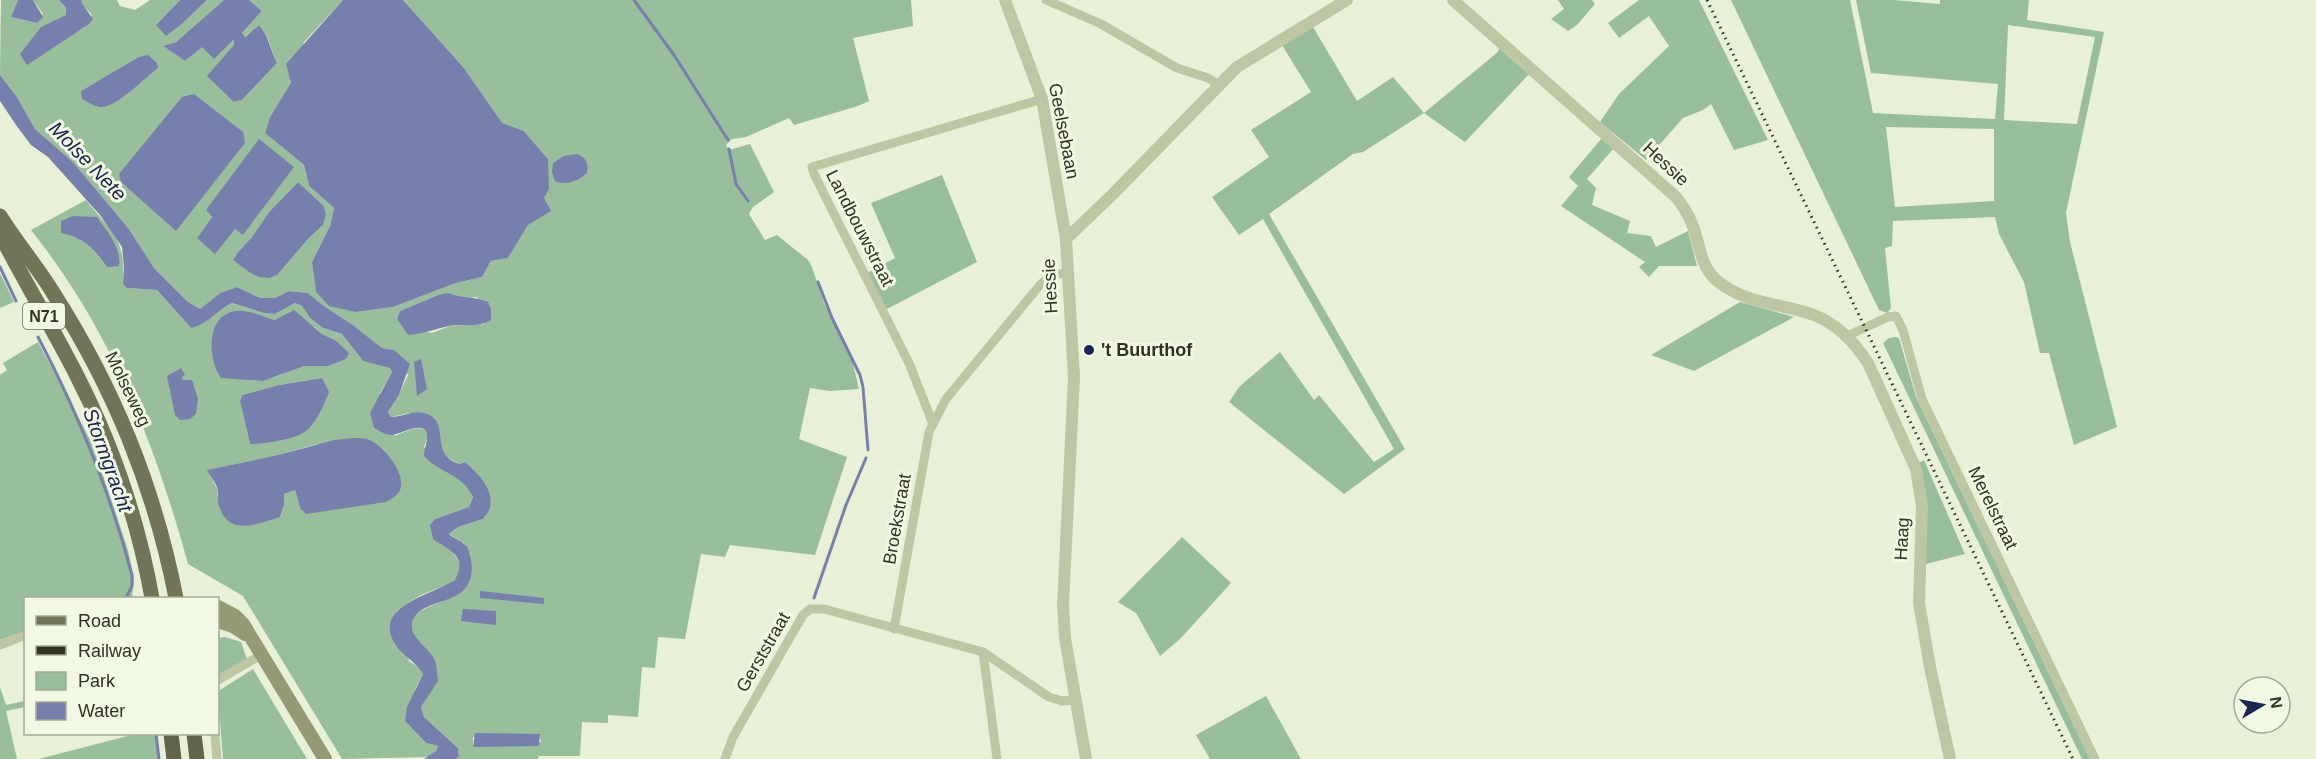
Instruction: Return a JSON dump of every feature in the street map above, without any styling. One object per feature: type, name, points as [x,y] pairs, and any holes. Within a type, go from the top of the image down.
[{"type":"highway","points":[[171,735],[174,759]]},
{"type":"highway","points":[[194,735],[197,759]]},
{"type":"main road","name":"Molseweg","points":[[0,216],[52,290],[112,396],[129,435],[155,509],[176,597]]},
{"type":"main road","name":"N71","points":[[0,234],[75,372],[99,423],[135,526],[152,597]]},
{"type":"main road","points":[[219,607],[235,615],[252,639],[324,759]]},
{"type":"main road","points":[[219,621],[233,626],[252,639]]},
{"type":"street","name":"Geelsebaan","points":[[1005,0],[1042,99],[1066,239]]},
{"type":"street","points":[[1046,0],[1101,24],[1177,68],[1208,78],[1219,85]]},
{"type":"street","name":"Hessie","points":[[1086,759],[1065,638],[1062,606],[1074,377],[1066,239],[1237,67],[1347,0]]},
{"type":"street","name":"Hessie","points":[[1453,0],[1676,197],[1689,218],[1701,256],[1715,278],[1731,290],[1748,298],[1814,315],[1846,336]]},
{"type":"street","name":"Landbouwstraat","points":[[933,424],[909,363],[812,167],[1042,99]]},
{"type":"street","name":"Broekstraat","points":[[894,629],[929,432],[946,399],[1040,285],[1051,275],[1067,273]]},
{"type":"street","name":"Merelstraat","points":[[1846,336],[1888,317],[1896,316],[1903,330],[1922,399],[2095,759]]},
{"type":"street","name":"Haag","points":[[1846,336],[1868,363],[1916,469],[1922,506],[1919,603],[1950,759]]},
{"type":"street","name":"Gerststraat","points":[[725,759],[739,727],[803,615],[810,609],[824,609],[894,629]]},
{"type":"street","points":[[894,629],[983,652],[1049,697],[1062,701],[1076,700]]},
{"type":"street","points":[[0,645],[24,635]]},
{"type":"street","points":[[983,652],[997,759]]},
{"type":"street","points":[[219,679],[261,655]]},
{"type":"street","points":[[215,735],[217,759]]},
{"type":"green space","points":[[1,0],[18,0],[11,17],[37,23],[43,14],[33,0],[59,0],[66,8],[66,16],[41,27],[68,36],[85,27],[92,15],[80,2],[82,0],[117,0],[120,6],[135,10],[150,0],[180,0],[156,25],[184,22],[207,0],[224,0],[176,42],[163,46],[185,61],[202,46],[234,39],[234,102],[242,100],[277,63],[268,38],[259,25],[244,37],[242,33],[262,11],[249,0],[343,0],[304,42],[292,83],[270,117],[265,133],[304,165],[309,186],[334,208],[330,226],[312,262],[316,292],[356,312],[393,307],[456,283],[482,277],[491,261],[508,258],[544,198],[548,159],[524,131],[502,124],[464,68],[403,0],[911,0],[913,26],[853,38],[869,101],[794,125],[789,118],[746,137],[732,139],[726,145],[729,150],[750,144],[774,192],[753,207],[749,214],[765,240],[777,235],[808,260],[824,303],[852,360],[859,389],[830,391],[810,388],[799,439],[847,457],[815,555],[730,545],[725,557],[701,554],[685,639],[658,637],[655,668],[642,667],[638,717],[608,715],[608,723],[582,722],[580,756],[539,756],[538,759],[456,759],[459,757],[458,748],[424,717],[421,707],[428,696],[435,660],[414,635],[412,621],[416,614],[459,593],[467,586],[471,572],[465,544],[449,534],[458,527],[483,519],[490,507],[489,496],[465,462],[460,464],[445,457],[425,413],[409,413],[391,417],[388,412],[408,375],[394,350],[382,348],[308,293],[289,291],[275,298],[260,298],[237,287],[220,293],[200,309],[187,301],[154,268],[129,229],[73,162],[35,129],[17,97],[0,75]],"holes":[[[132,62],[145,78],[123,97],[104,106],[97,107],[81,91]],[[294,166],[243,235],[236,229],[197,238],[212,217],[206,210]],[[298,182],[323,205],[323,225],[307,240],[239,251],[269,212]],[[448,294],[460,299],[477,297],[484,324],[450,326],[432,333],[423,331],[408,335],[397,319],[400,311],[438,295]],[[539,734],[541,742],[473,747],[473,737]]]},
{"type":"green space","points":[[1558,0],[1592,0],[1595,4],[1577,25],[1568,31],[1551,19],[1564,9]]},
{"type":"green space","points":[[1639,0],[1699,0],[1768,140],[1734,150],[1711,104],[1683,118],[1646,160],[1600,122],[1619,94],[1669,46],[1649,16],[1619,38],[1608,23]]},
{"type":"green space","points":[[1731,0],[1850,0],[1873,113],[1995,119],[1998,84],[1871,73],[1856,0],[1894,0],[1940,4],[1940,0],[2029,0],[2027,20],[2104,32],[2066,213],[2070,242],[2117,427],[2074,445],[2049,353],[2040,353],[2024,282],[1999,234],[1995,217],[1893,221],[1892,246],[1885,248],[1891,308],[1887,313],[1879,310]],"holes":[[[2008,25],[2095,37],[2077,124],[2004,120]],[[1886,127],[1994,129],[1994,201],[1895,207]]]},
{"type":"green space","points":[[1313,27],[1357,101],[1393,77],[1424,113],[1363,152],[1353,154],[1269,214],[1405,449],[1344,494],[1229,402],[1240,386],[1280,352],[1314,400],[1319,395],[1374,462],[1394,449],[1263,219],[1239,235],[1212,197],[1269,157],[1251,130],[1311,92],[1282,45]]},
{"type":"green space","points":[[1499,48],[1529,74],[1465,142],[1424,113],[1498,52]]},
{"type":"green space","points":[[1602,138],[1614,148],[1587,179],[1596,188],[1592,205],[1630,221],[1627,233],[1651,236],[1656,247],[1688,231],[1697,266],[1659,266],[1649,277],[1639,267],[1645,262],[1561,206],[1578,186],[1569,177]]},
{"type":"green space","points":[[942,175],[977,262],[885,310],[867,273],[895,258],[871,203]]},
{"type":"green space","points":[[86,200],[110,229],[119,245],[122,256],[123,284],[128,288],[157,290],[191,328],[232,303],[275,314],[295,303],[302,306],[310,318],[323,328],[342,334],[363,361],[390,367],[392,372],[380,393],[395,436],[413,429],[424,429],[427,432],[427,438],[424,447],[469,488],[473,497],[469,507],[435,519],[440,544],[450,550],[457,560],[460,570],[458,576],[451,583],[419,596],[396,612],[409,661],[421,669],[423,675],[416,687],[405,721],[426,743],[438,746],[436,751],[428,757],[342,759],[243,596],[188,564],[161,475],[127,389],[84,307],[31,230]],"holes":[[[76,236],[120,258],[107,267],[91,247]],[[243,311],[275,320],[315,327],[322,334],[335,340],[328,366],[307,365],[268,379],[245,379]],[[322,378],[324,404],[304,432],[250,444],[240,401],[242,395],[279,385]],[[317,444],[300,508],[295,490],[284,494],[284,505],[280,517],[217,496],[218,491],[208,470]]]},
{"type":"green space","points":[[0,273],[14,302],[0,308]]},
{"type":"green space","points":[[1740,302],[1794,317],[1694,371],[1651,355]]},
{"type":"green space","points":[[1889,338],[1899,338],[1916,397],[2090,759],[2082,759],[1883,343]]},
{"type":"green space","points":[[38,342],[93,445],[128,550],[134,579],[132,597],[24,597],[24,631],[0,640],[0,375],[7,370],[3,363]]},
{"type":"green space","points":[[1924,460],[1965,554],[1926,564],[1919,463]]},
{"type":"green space","points":[[1182,537],[1231,583],[1181,638],[1160,656],[1136,613],[1118,602]]},
{"type":"green space","points":[[225,637],[241,642],[247,659],[219,676],[219,638]]},
{"type":"green space","points":[[253,669],[307,759],[223,759],[220,690]]},
{"type":"green space","points":[[0,687],[6,705],[24,701],[24,707],[6,711],[17,759],[0,759]]},
{"type":"green space","points":[[1266,696],[1301,759],[1210,759],[1196,735]]},
{"type":"green space","points":[[131,735],[155,735],[159,759],[39,759]]},
{"type":"water","points":[[18,0],[33,0],[43,17],[37,23],[11,17]]},
{"type":"water","points":[[59,0],[82,0],[81,2],[93,19],[89,24],[27,65],[20,54],[41,27],[66,15],[66,8]]},
{"type":"water","points":[[180,0],[207,0],[166,36],[156,25]]},
{"type":"water","points":[[224,0],[249,0],[262,11],[242,33],[245,37],[259,25],[265,33],[277,63],[242,100],[234,102],[207,76],[234,45],[234,39],[214,59],[202,47],[185,61],[163,46],[176,42]]},
{"type":"water","points":[[343,0],[403,0],[464,68],[502,123],[524,131],[548,159],[549,189],[544,198],[551,211],[528,225],[508,258],[491,261],[482,277],[456,283],[393,307],[356,312],[329,306],[316,292],[312,262],[330,226],[334,208],[309,186],[304,165],[265,133],[270,117],[291,83],[286,64]]},
{"type":"water","points":[[148,55],[157,63],[158,68],[121,98],[99,107],[82,99],[81,91],[139,57]]},
{"type":"water","points":[[0,75],[17,97],[35,129],[73,162],[129,229],[154,268],[187,301],[200,309],[220,293],[237,287],[260,298],[275,298],[289,291],[308,293],[382,348],[394,350],[410,364],[399,395],[388,412],[391,417],[420,412],[433,417],[437,423],[445,453],[450,460],[460,464],[465,462],[475,471],[487,487],[491,500],[490,508],[483,519],[458,527],[449,534],[466,545],[469,551],[471,576],[466,588],[457,595],[424,608],[416,614],[412,624],[414,633],[434,658],[437,669],[438,681],[421,707],[424,717],[458,748],[459,757],[456,759],[424,759],[436,751],[438,746],[426,743],[405,721],[407,707],[423,674],[397,647],[390,633],[391,621],[397,612],[419,597],[455,580],[459,565],[458,559],[433,539],[430,525],[435,519],[469,507],[473,497],[463,483],[424,456],[427,438],[424,429],[413,429],[392,435],[374,428],[370,413],[392,372],[390,368],[363,361],[342,334],[323,328],[310,318],[302,306],[295,303],[275,314],[232,303],[202,324],[191,328],[157,290],[127,288],[123,284],[122,247],[100,215],[48,157],[31,145],[16,125],[0,101]]},
{"type":"water","points":[[194,94],[243,132],[245,143],[176,231],[121,182],[119,174],[182,97]]},
{"type":"water","points":[[259,139],[294,167],[243,235],[235,229],[215,254],[197,238],[212,217],[206,210]]},
{"type":"water","points":[[577,154],[586,161],[587,173],[572,182],[555,181],[552,172],[553,163],[564,156]]},
{"type":"water","points":[[298,182],[323,205],[326,214],[323,225],[277,275],[269,278],[259,277],[233,260],[269,212]]},
{"type":"water","points":[[73,216],[97,217],[116,246],[119,266],[107,267],[88,245],[61,233],[61,221]]},
{"type":"water","points":[[448,293],[488,302],[491,309],[491,320],[481,324],[449,326],[408,335],[397,319],[400,311]]},
{"type":"water","points":[[294,310],[349,353],[346,359],[328,366],[304,366],[263,381],[221,378],[216,369],[212,347],[216,325],[222,317],[231,312],[243,311],[275,320]]},
{"type":"water","points":[[421,359],[427,389],[417,396],[414,362]]},
{"type":"water","points":[[181,368],[185,375],[182,377],[183,380],[192,380],[198,399],[196,414],[190,419],[180,420],[175,415],[167,376]]},
{"type":"water","points":[[322,378],[329,392],[319,415],[307,430],[285,440],[250,444],[240,401],[242,395],[279,385]]},
{"type":"water","points":[[353,438],[373,442],[392,460],[401,483],[396,496],[386,502],[306,514],[300,508],[295,490],[284,494],[284,505],[280,517],[245,526],[230,522],[224,516],[218,504],[217,486],[207,470],[334,440]]},
{"type":"water","points":[[480,591],[544,598],[544,604],[480,598]]},
{"type":"water","points":[[463,609],[496,611],[496,625],[461,621]]},
{"type":"water","points":[[475,733],[540,734],[539,746],[473,747]]},
{"type":"waterway","points":[[634,0],[674,55],[728,140]]},
{"type":"waterway","points":[[729,149],[736,184],[748,201]]},
{"type":"waterway","name":"Stormgracht","points":[[0,267],[16,301]]},
{"type":"waterway","points":[[818,282],[832,318],[860,375],[868,450]]},
{"type":"waterway","name":"Stormgracht","points":[[38,337],[80,424],[114,513],[132,575],[132,586],[126,597]]},
{"type":"waterway","points":[[814,598],[846,505],[866,458]]},
{"type":"waterway","name":"Stormgracht","points":[[156,735],[159,759]]},
{"type":"railway","points":[[1707,0],[2073,759]]},
{"type":"place","name":"'t Buurthof","points":[[1089,350]]},
{"type":"water label","name":"Molse Nete","points":[[88,161]]}]
